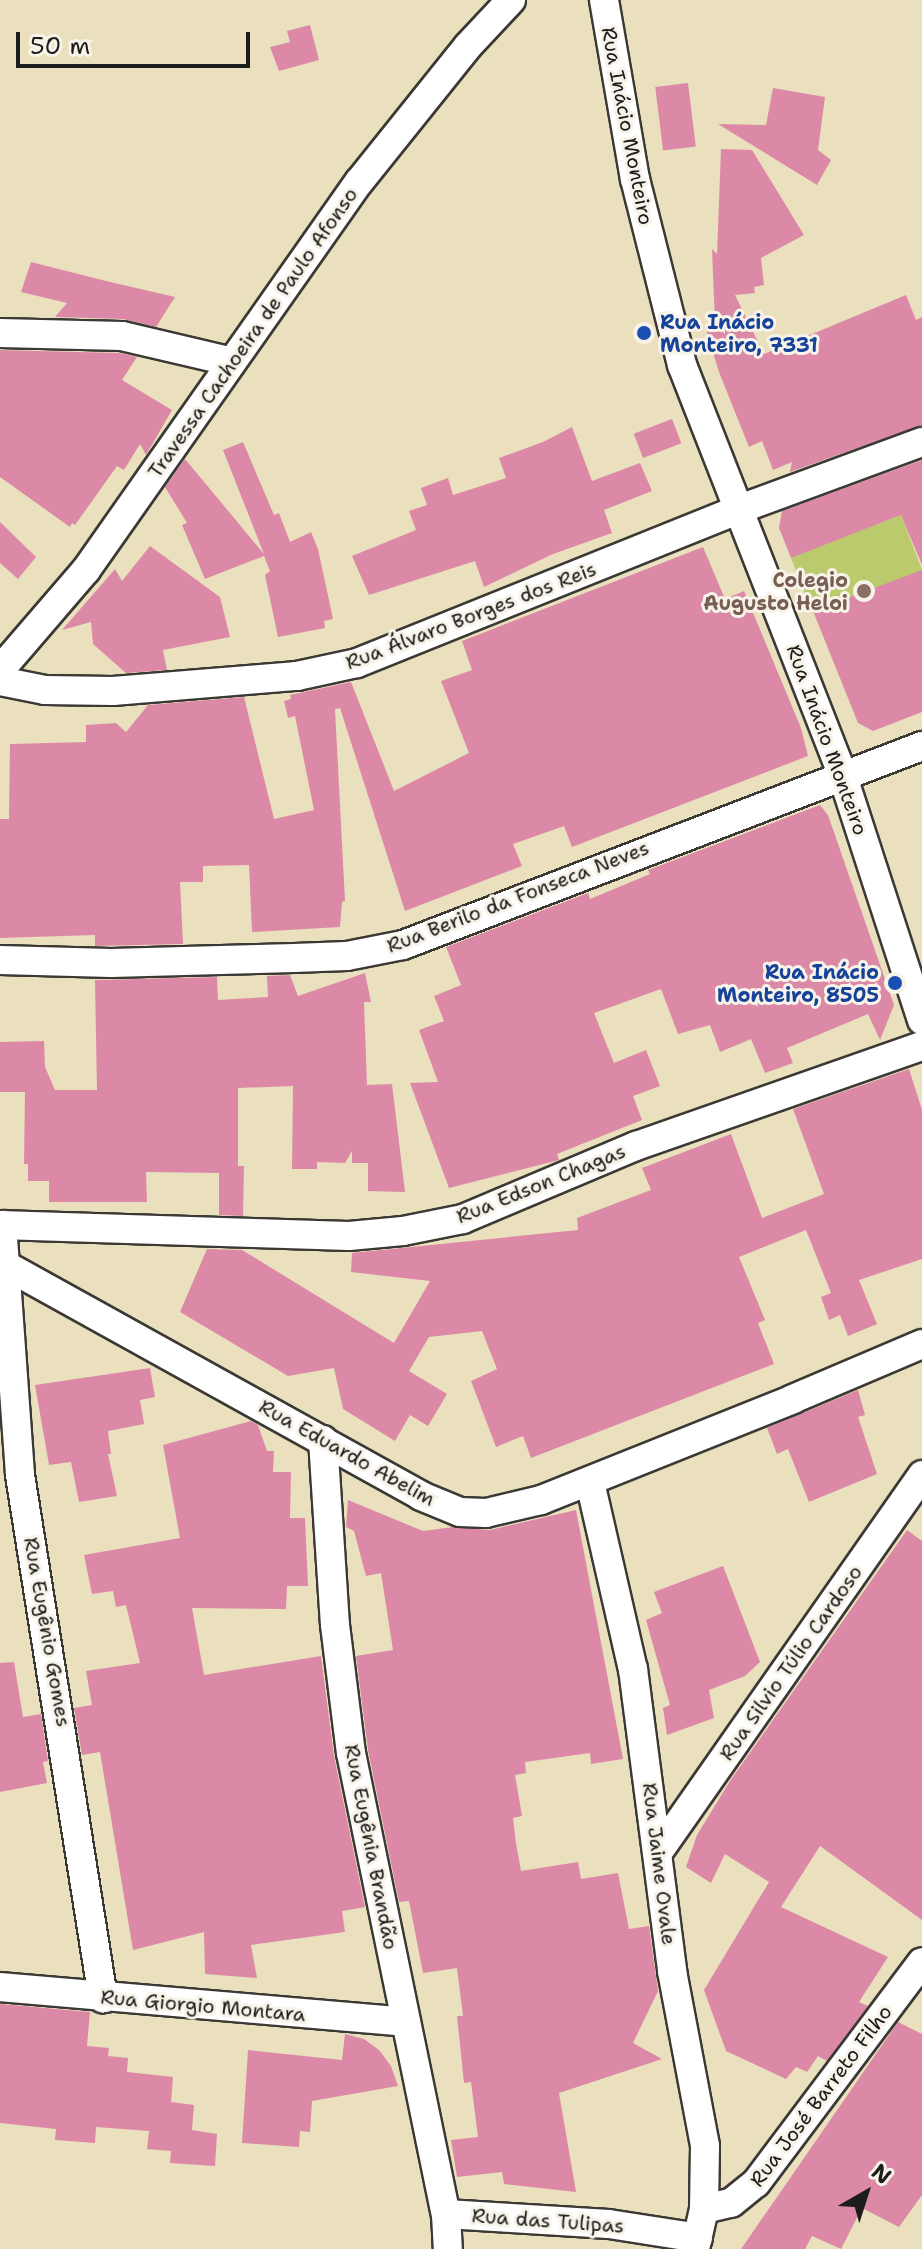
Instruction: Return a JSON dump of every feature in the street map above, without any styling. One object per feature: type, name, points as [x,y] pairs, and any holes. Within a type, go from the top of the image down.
[{"type":"street","name":"Travessa Cachoeira de Paulo Afonso","points":[[0,670],[86,570],[229,361],[359,182],[468,46],[511,0]]},
{"type":"street","name":"Rua Inácio Monteiro","points":[[604,0],[635,179],[682,365],[842,774],[922,1020]]},
{"type":"street","points":[[0,333],[122,336],[229,361]]},
{"type":"street","name":"Rua Álvaro Borges dos Reis","points":[[0,681],[45,690],[113,691],[297,676],[357,663],[737,510],[922,442]]},
{"type":"street","name":"Rua Berilo da Fonseca Neves","points":[[0,960],[111,963],[321,957],[403,945],[842,774],[922,746]]},
{"type":"street","name":"Rua Edson Chagas","points":[[1,1225],[349,1236],[403,1231],[463,1219],[636,1146],[922,1046]]},
{"type":"street","points":[[1,1225],[5,1265]]},
{"type":"street","name":"Rua Eduardo Abelim","points":[[5,1265],[421,1496],[460,1512],[486,1513],[514,1507],[590,1482],[922,1344]]},
{"type":"street","name":"Rua Eugênio Gomes","points":[[5,1265],[10,1476],[103,1998]]},
{"type":"street","name":"Rua Eugênia Brandão","points":[[323,1440],[335,1625],[351,1753],[446,2214],[448,2249]]},
{"type":"street","name":"Rua Silvio Túlio Cardoso","points":[[659,1851],[922,1475]]},
{"type":"street","name":"Rua Jaime Ovale","points":[[590,1482],[633,1669],[659,1851],[672,1971],[705,2146],[704,2209],[697,2243]]},
{"type":"street","name":"Rua José Barreto Filho","points":[[704,2209],[731,2203],[756,2183],[922,1962]]},
{"type":"street","name":"Rua Giorgio Montara","points":[[0,1987],[405,2022]]},
{"type":"street","name":"Rua das Tulipas","points":[[446,2214],[609,2224],[697,2243]]},
{"type":"green space","points":[[901,515],[922,571],[812,613],[791,557]]},
{"type":"building","points":[[310,25],[319,60],[279,71],[270,47],[290,42],[287,31]]},
{"type":"building","points":[[688,83],[696,147],[663,151],[655,87]]},
{"type":"building","points":[[773,88],[825,97],[818,150],[831,160],[817,185],[718,124],[766,125]]},
{"type":"building","points":[[721,149],[752,150],[804,235],[761,258],[764,285],[754,287],[755,293],[735,295],[764,354],[906,295],[916,320],[922,317],[922,425],[790,472],[792,462],[773,470],[762,441],[749,447],[719,372],[705,326],[715,322],[712,249],[717,254]]},
{"type":"building","points":[[31,262],[175,297],[156,327],[123,319],[55,317],[67,303],[21,292]]},
{"type":"building","points":[[0,350],[120,353],[137,357],[122,380],[172,410],[146,455],[140,444],[124,470],[117,466],[75,525],[72,523],[70,527],[0,477]]},
{"type":"building","points":[[672,419],[681,443],[643,458],[634,434]]},
{"type":"building","points":[[572,427],[592,481],[640,463],[652,491],[604,510],[612,533],[553,554],[484,587],[475,561],[369,595],[352,556],[416,530],[409,511],[427,505],[421,488],[448,478],[453,495],[506,478],[499,458],[543,442]]},
{"type":"building","points":[[243,442],[274,515],[279,513],[290,542],[311,532],[318,549],[333,619],[324,621],[325,628],[278,637],[265,575],[270,571],[264,556],[205,579],[182,525],[187,523],[165,487],[185,459],[264,554],[223,450]]},
{"type":"building","points":[[922,460],[922,565],[901,515],[791,558],[779,528],[782,511]]},
{"type":"building","points":[[0,522],[36,557],[18,579],[0,563]]},
{"type":"building","points":[[150,546],[220,597],[230,637],[163,650],[167,670],[126,673],[93,644],[91,622],[62,630],[115,569],[122,581]]},
{"type":"building","points":[[703,547],[725,599],[744,591],[801,728],[808,756],[572,847],[564,826],[513,844],[522,866],[405,911],[340,708],[335,709],[345,901],[342,902],[340,927],[252,932],[249,865],[203,866],[203,882],[180,882],[183,944],[95,946],[95,935],[0,938],[0,819],[9,819],[10,744],[86,742],[86,725],[116,723],[126,732],[148,705],[244,697],[274,819],[314,810],[295,716],[288,718],[284,701],[291,699],[290,695],[351,682],[394,791],[469,753],[441,681],[472,670],[462,641]]},
{"type":"building","points":[[922,570],[922,712],[873,731],[858,723],[813,611]]},
{"type":"building","points":[[820,805],[828,815],[894,1005],[880,1040],[868,1014],[787,1048],[793,1063],[765,1073],[751,1039],[720,1052],[710,1025],[678,1034],[661,989],[594,1013],[614,1063],[646,1050],[660,1086],[633,1096],[642,1120],[557,1154],[559,1160],[449,1188],[410,1083],[438,1082],[419,1030],[444,1021],[434,996],[461,985],[446,947],[588,893],[590,899],[650,874],[648,870]]},
{"type":"building","points":[[365,973],[371,1002],[364,1002],[367,1085],[392,1084],[405,1192],[368,1191],[368,1163],[352,1163],[352,1151],[345,1163],[317,1162],[317,1169],[292,1169],[293,1086],[238,1088],[238,1166],[244,1166],[243,1216],[219,1215],[219,1173],[146,1172],[147,1202],[49,1202],[49,1181],[28,1181],[28,1164],[24,1164],[25,1092],[0,1092],[0,1042],[44,1041],[45,1067],[55,1090],[97,1090],[95,980],[217,977],[218,1000],[268,997],[267,976],[290,975],[298,996]]},
{"type":"building","points":[[909,1069],[922,1110],[922,1259],[859,1280],[877,1324],[848,1336],[840,1315],[829,1320],[821,1297],[831,1293],[806,1230],[739,1257],[765,1320],[758,1323],[774,1364],[531,1458],[523,1436],[496,1447],[471,1381],[497,1369],[482,1331],[429,1337],[409,1371],[447,1394],[428,1426],[410,1415],[395,1441],[343,1409],[334,1368],[288,1376],[180,1312],[207,1249],[242,1250],[394,1343],[430,1281],[351,1272],[352,1253],[578,1230],[577,1218],[651,1190],[642,1168],[731,1134],[762,1218],[824,1194],[793,1109]]},
{"type":"building","points":[[150,1368],[155,1397],[140,1400],[144,1424],[108,1431],[111,1454],[108,1454],[117,1496],[79,1502],[71,1462],[49,1465],[35,1385]]},
{"type":"building","points":[[858,1390],[865,1415],[858,1417],[877,1474],[809,1502],[788,1449],[777,1454],[767,1428]]},
{"type":"building","points":[[251,1421],[258,1425],[267,1451],[274,1451],[273,1472],[291,1472],[290,1518],[305,1518],[308,1586],[287,1586],[286,1609],[192,1608],[204,1675],[321,1656],[334,1756],[365,1907],[342,1911],[345,1932],[251,1945],[257,1978],[205,1974],[204,1932],[133,1950],[100,1752],[82,1755],[74,1708],[92,1705],[86,1671],[140,1663],[126,1605],[116,1607],[113,1591],[92,1594],[84,1555],[180,1538],[163,1445]]},
{"type":"building","points":[[348,1500],[423,1531],[453,1527],[490,1530],[576,1510],[623,1759],[591,1764],[590,1753],[525,1762],[526,1773],[515,1775],[522,1816],[513,1818],[516,1843],[521,1871],[578,1862],[581,1879],[618,1873],[629,1929],[649,1926],[658,1991],[633,2043],[662,2059],[559,2093],[576,2192],[504,2184],[502,2172],[457,2177],[451,2140],[478,2137],[471,2082],[464,2083],[457,2016],[463,2016],[457,1968],[423,1973],[409,1901],[399,1902],[368,1750],[356,1656],[393,1650],[381,1573],[366,1576],[354,1531],[346,1527]]},
{"type":"building","points":[[907,1530],[922,1541],[922,1920],[820,1846],[781,1907],[888,1957],[859,2002],[868,2006],[827,2061],[818,2056],[807,2072],[796,2067],[786,2079],[726,2051],[704,1990],[769,1882],[725,1854],[711,1883],[686,1867],[697,1835],[730,1781]]},
{"type":"building","points":[[723,1566],[760,1662],[745,1676],[709,1690],[714,1718],[667,1735],[663,1708],[670,1705],[646,1620],[662,1613],[654,1592]]},
{"type":"building","points":[[14,1662],[23,1717],[41,1714],[48,1761],[43,1762],[47,1783],[0,1792],[0,1663]]},
{"type":"building","points":[[0,2004],[90,2012],[87,2046],[109,2048],[108,2056],[128,2058],[127,2072],[173,2077],[171,2102],[194,2105],[192,2130],[217,2134],[215,2166],[170,2163],[171,2151],[147,2149],[149,2131],[96,2127],[95,2143],[55,2140],[56,2129],[0,2123]]},
{"type":"building","points":[[898,2022],[922,2034],[922,2195],[899,2227],[862,2208],[841,2249],[812,2236],[805,2249],[741,2249]]},
{"type":"building","points":[[345,2034],[364,2039],[379,2050],[391,2066],[398,2086],[312,2101],[310,2132],[300,2131],[299,2147],[242,2143],[248,2050],[342,2060]]},
{"type":"place","name":"Rua Inácio Monteiro, 7331","points":[[644,333]]},
{"type":"place","name":"Colegio Augusto Heloi","points":[[864,591]]},
{"type":"place","name":"Rua Inácio Monteiro, 8505","points":[[895,983]]}]
